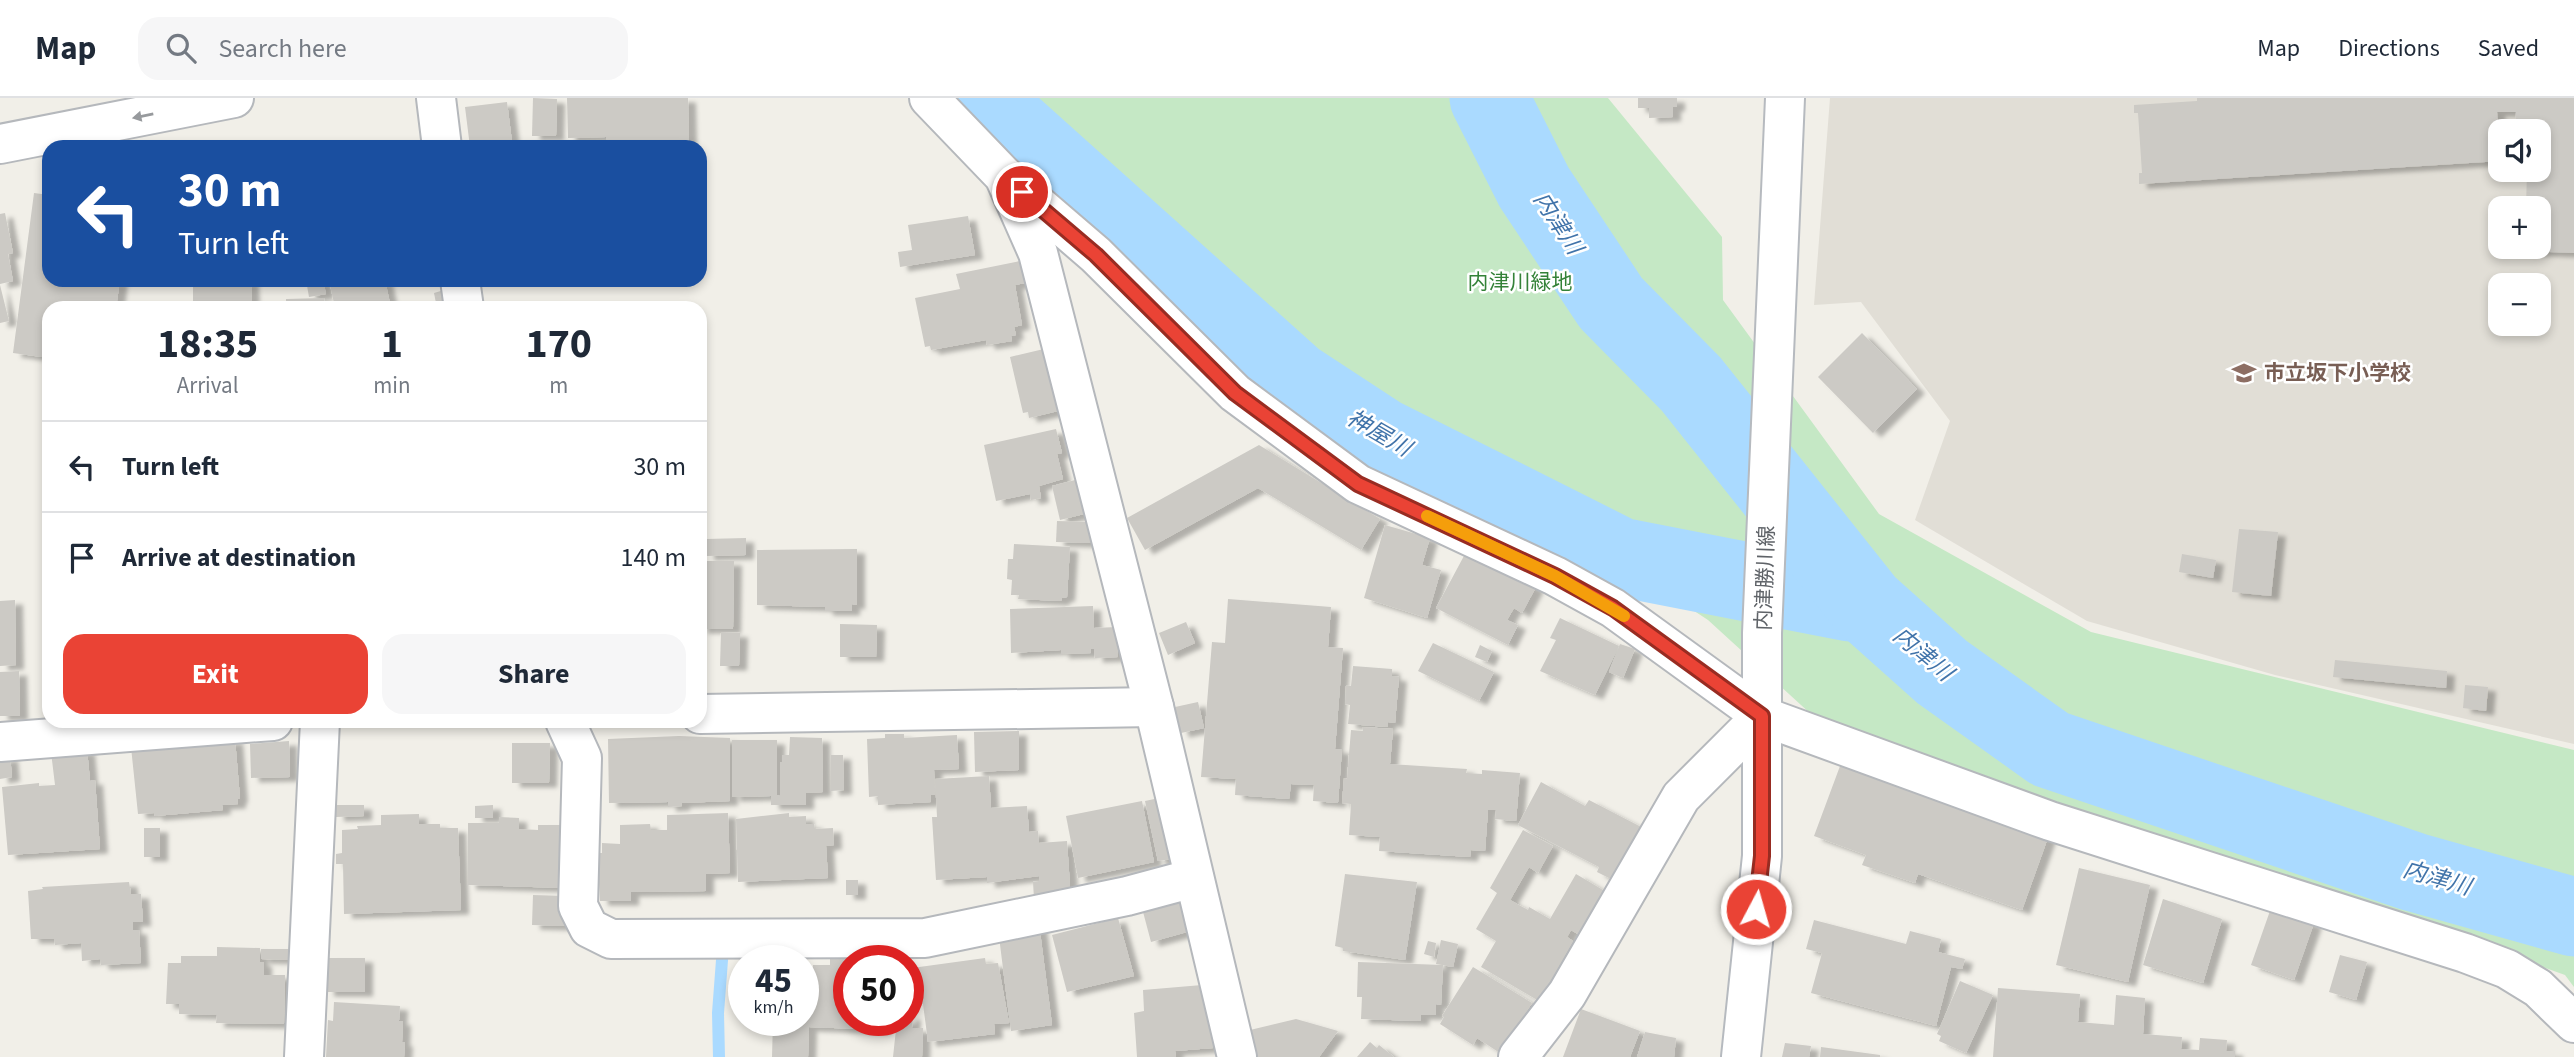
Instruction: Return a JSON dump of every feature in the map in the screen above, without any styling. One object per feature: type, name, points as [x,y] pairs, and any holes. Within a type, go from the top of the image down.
[{"type":"street","points":[[0,144],[234,98]]},
{"type":"street","points":[[436,98],[441,140]]},
{"type":"street","points":[[929,98],[1004,176],[1096,255],[1235,393],[1358,484],[1555,576],[1613,608],[1762,716],[2050,821],[2476,957],[2507,969],[2538,988],[2574,1023]]},
{"type":"street","name":"内津勝川線","points":[[1741,1057],[1762,856],[1762,634],[1785,98]]},
{"type":"street","points":[[1004,176],[1038,253],[1154,706],[1237,1057]]},
{"type":"street","points":[[707,714],[1154,706]]},
{"type":"street","points":[[1518,1057],[1567,994],[1681,797],[1762,716]]},
{"type":"street","points":[[0,742],[182,728]]},
{"type":"street","points":[[304,1057],[320,728]]},
{"type":"street","points":[[568,728],[582,758],[578,906],[589,928],[611,939],[925,939],[1194,878]]},
{"type":"shaded area","name":"市立坂下小学校","points":[[1830,98],[2574,98],[2574,744],[2275,675],[2087,621],[1915,520],[1950,421],[1861,302],[1814,305]]},
{"type":"green space","name":"内津川緑地","points":[[993,98],[1608,98],[1722,237],[1723,300],[1879,514],[2091,632],[2574,750],[2574,987],[2565,975],[2390,912],[1824,726],[1708,620],[1479,470],[1346,401],[1051,154]]},
{"type":"building","points":[[533,98],[557,99],[556,136],[532,136]]},
{"type":"building","points":[[567,98],[688,98],[689,140],[568,138]]},
{"type":"building","points":[[1638,98],[1677,98],[1677,107],[1673,107],[1673,117],[1649,118],[1649,108],[1638,108]]},
{"type":"building","points":[[2197,98],[2574,98],[2574,253],[2551,252],[2551,196],[2526,196],[2527,182],[2551,182],[2551,119],[2516,119],[2516,112],[2497,112],[2498,119],[2488,119],[2488,162],[2139,184],[2139,173],[2142,173],[2138,113],[2134,113],[2134,105],[2197,101]]},
{"type":"building","points":[[507,102],[512,140],[469,140],[465,107]]},
{"type":"building","points":[[34,193],[42,194],[42,287],[119,287],[117,301],[42,301],[42,357],[13,353]]},
{"type":"building","points":[[5,213],[13,253],[8,254],[13,281],[0,284],[0,214]]},
{"type":"building","points":[[968,216],[975,255],[900,267],[898,252],[912,250],[908,225]]},
{"type":"building","points":[[1020,261],[1025,283],[1015,285],[1022,325],[1014,327],[1016,335],[1011,336],[1012,341],[987,345],[986,340],[931,350],[930,346],[925,347],[915,298],[960,289],[956,274]]},
{"type":"building","points":[[0,285],[9,321],[0,323]]},
{"type":"building","points":[[193,287],[251,287],[252,301],[193,301]]},
{"type":"building","points":[[307,287],[324,287],[326,294],[309,297]]},
{"type":"building","points":[[330,287],[386,287],[390,301],[334,301]]},
{"type":"building","points":[[444,290],[446,301],[436,301],[434,293]]},
{"type":"building","points":[[324,298],[324,301],[286,301]]},
{"type":"building","points":[[1862,333],[1917,389],[1873,433],[1818,377]]},
{"type":"building","points":[[1048,348],[1061,402],[1056,403],[1058,411],[1029,418],[1028,412],[1023,413],[1010,357]]},
{"type":"building","points":[[1056,429],[1062,453],[1057,454],[1063,479],[1039,486],[1041,498],[1031,500],[1030,494],[996,501],[984,445]]},
{"type":"building","points":[[1259,445],[1380,519],[1361,550],[1258,488],[1145,550],[1127,518]]},
{"type":"building","points":[[1079,479],[1088,513],[1060,520],[1052,486]]},
{"type":"building","points":[[1057,521],[1091,522],[1090,543],[1056,542]]},
{"type":"building","points":[[1385,525],[1430,538],[1422,565],[1441,570],[1427,618],[1364,598]]},
{"type":"building","points":[[2239,529],[2278,532],[2271,596],[2232,592]]},
{"type":"building","points":[[746,538],[746,555],[707,556],[707,539]]},
{"type":"building","points":[[1014,544],[1070,547],[1067,597],[1061,601],[1018,599],[1019,595],[1011,595],[1012,580],[1007,579],[1008,559],[1013,559]]},
{"type":"building","points":[[857,549],[857,605],[852,604],[852,611],[825,611],[825,607],[757,605],[757,550]]},
{"type":"building","points":[[1465,554],[1523,584],[1524,581],[1536,587],[1522,613],[1514,608],[1507,620],[1518,625],[1508,645],[1436,608]]},
{"type":"building","points":[[2182,554],[2216,560],[2213,578],[2179,572]]},
{"type":"building","points":[[707,561],[734,561],[733,629],[707,629]]},
{"type":"building","points":[[1228,599],[1331,607],[1328,647],[1343,648],[1335,749],[1342,749],[1338,803],[1313,801],[1314,785],[1291,784],[1289,799],[1235,795],[1236,779],[1201,777],[1212,642],[1225,643]]},
{"type":"building","points":[[15,600],[16,665],[0,666],[0,601]]},
{"type":"building","points":[[1093,606],[1094,628],[1117,627],[1118,657],[1095,658],[1094,649],[1091,649],[1091,653],[1061,654],[1061,650],[1011,653],[1010,609]]},
{"type":"building","points":[[1560,618],[1619,646],[1595,695],[1540,671],[1556,640],[1550,638]]},
{"type":"building","points":[[1186,622],[1195,643],[1168,655],[1159,633]]},
{"type":"building","points":[[840,624],[877,625],[876,657],[840,657]]},
{"type":"building","points":[[721,632],[740,633],[739,666],[720,666]]},
{"type":"building","points":[[1433,643],[1494,672],[1479,701],[1418,671]]},
{"type":"building","points":[[1620,644],[1635,649],[1623,678],[1609,672]]},
{"type":"building","points":[[1480,645],[1492,651],[1487,662],[1475,657]]},
{"type":"building","points":[[2335,660],[2447,671],[2446,688],[2333,677]]},
{"type":"building","points":[[1353,666],[1392,669],[1392,676],[1399,677],[1395,723],[1388,722],[1388,727],[1348,724],[1350,705],[1345,704],[1346,685],[1351,686]]},
{"type":"building","points":[[19,671],[20,716],[0,716],[0,672]]},
{"type":"building","points":[[2465,685],[2488,687],[2486,711],[2463,708]]},
{"type":"building","points":[[1198,702],[1204,728],[1181,733],[1175,707]]},
{"type":"building","points":[[1362,727],[1393,729],[1390,764],[1467,769],[1466,773],[1482,774],[1482,770],[1520,773],[1516,821],[1495,819],[1496,810],[1488,810],[1485,851],[1471,850],[1470,857],[1379,851],[1380,837],[1349,835],[1351,804],[1342,803],[1344,778],[1347,779],[1351,730],[1363,731]]},
{"type":"building","points":[[1019,731],[1019,770],[975,772],[974,732]]},
{"type":"building","points":[[885,734],[904,734],[904,738],[957,735],[959,769],[934,770],[935,795],[931,795],[931,802],[878,805],[878,796],[869,797],[867,739],[885,738]]},
{"type":"building","points":[[679,736],[730,738],[730,801],[682,803],[682,806],[668,807],[668,802],[609,803],[608,739]]},
{"type":"building","points":[[790,737],[822,738],[823,792],[806,793],[806,805],[771,805],[771,796],[732,797],[732,740],[777,740],[777,795],[780,796],[780,762],[782,755],[789,755]]},
{"type":"building","points":[[235,739],[240,798],[238,804],[222,805],[223,810],[155,816],[154,813],[138,814],[131,747]]},
{"type":"building","points":[[289,741],[290,777],[251,778],[250,744]]},
{"type":"building","points":[[512,743],[550,743],[549,783],[512,783]]},
{"type":"building","points":[[87,749],[90,781],[95,780],[100,849],[8,855],[2,787],[39,783],[39,786],[55,785],[51,752]]},
{"type":"building","points":[[831,755],[843,755],[844,790],[831,791]]},
{"type":"building","points":[[10,756],[12,777],[0,779],[0,758]]},
{"type":"building","points":[[1843,758],[2050,832],[2022,910],[1918,874],[1915,883],[1862,865],[1866,855],[1814,836]]},
{"type":"building","points":[[989,776],[991,808],[1027,806],[1029,832],[1038,831],[1039,843],[1067,841],[1071,902],[1034,899],[1033,882],[1039,881],[1039,876],[987,883],[987,877],[936,880],[932,817],[937,817],[935,779]]},
{"type":"building","points":[[1541,782],[1585,806],[1589,800],[1643,828],[1615,881],[1597,872],[1599,867],[1518,825]]},
{"type":"building","points":[[1159,798],[1172,859],[1158,861],[1145,801]]},
{"type":"building","points":[[1142,801],[1154,862],[1078,878],[1066,816]]},
{"type":"building","points":[[336,805],[364,805],[364,816],[336,817]]},
{"type":"building","points":[[493,805],[493,818],[475,818],[475,806]]},
{"type":"building","points":[[728,813],[730,873],[706,874],[706,891],[631,892],[631,901],[600,901],[599,883],[594,883],[594,853],[602,853],[602,843],[620,844],[620,825],[650,824],[651,830],[667,830],[667,815]]},
{"type":"building","points":[[789,813],[789,817],[806,816],[806,824],[814,824],[815,829],[833,828],[834,845],[826,846],[828,878],[738,882],[736,819]]},
{"type":"building","points":[[419,814],[419,824],[440,824],[440,828],[458,828],[461,910],[344,914],[343,864],[336,864],[336,854],[342,853],[342,830],[381,825],[381,815]]},
{"type":"building","points":[[499,817],[519,818],[519,829],[538,830],[538,825],[564,825],[564,888],[468,885],[468,823],[499,823]]},
{"type":"building","points":[[144,828],[160,828],[160,857],[144,857]]},
{"type":"building","points":[[1523,830],[1553,846],[1538,873],[1529,867],[1510,900],[1550,919],[1576,874],[1608,893],[1583,937],[1571,930],[1567,937],[1573,941],[1539,1001],[1481,967],[1496,941],[1476,929],[1497,893],[1490,888]]},
{"type":"building","points":[[2079,868],[2150,885],[2128,982],[2056,965]]},
{"type":"building","points":[[1345,874],[1417,882],[1405,960],[1343,951],[1343,948],[1335,946]]},
{"type":"building","points":[[846,880],[858,880],[858,895],[846,895]]},
{"type":"building","points":[[129,882],[131,894],[141,894],[143,922],[133,922],[133,930],[139,930],[141,963],[101,965],[100,959],[82,961],[81,943],[55,945],[54,939],[31,939],[28,891],[43,889],[42,887]]},
{"type":"building","points":[[533,895],[566,896],[565,926],[532,925]]},
{"type":"building","points":[[1179,899],[1187,932],[1151,942],[1142,908]]},
{"type":"building","points":[[2163,899],[2222,919],[2203,983],[2143,965]]},
{"type":"building","points":[[2271,908],[2314,923],[2294,980],[2251,965]]},
{"type":"building","points":[[1118,918],[1134,976],[1067,992],[1052,935]]},
{"type":"building","points":[[1814,920],[1906,944],[1910,931],[1941,939],[1938,952],[1965,959],[1962,969],[1951,967],[1936,1026],[1811,993],[1822,953],[1806,949]]},
{"type":"building","points":[[1039,924],[1052,1025],[1011,1031],[998,929]]},
{"type":"building","points":[[1441,940],[1458,944],[1453,967],[1436,964]]},
{"type":"building","points":[[1428,941],[1436,943],[1434,957],[1424,954]]},
{"type":"building","points":[[217,947],[260,948],[264,975],[285,975],[284,1024],[216,1023],[217,1015],[179,1014],[179,1004],[166,1004],[168,963],[181,963],[181,956],[217,956]]},
{"type":"building","points":[[261,949],[295,949],[295,960],[261,959]]},
{"type":"building","points":[[2340,955],[2367,962],[2356,1000],[2329,992]]},
{"type":"building","points":[[327,958],[365,958],[365,992],[326,992]]},
{"type":"building","points":[[830,958],[833,958],[833,1028],[819,1027],[819,965],[830,965]]},
{"type":"building","points":[[985,958],[986,964],[998,963],[1009,1023],[994,1024],[995,1034],[928,1042],[924,1012],[924,966]]},
{"type":"building","points":[[1358,962],[1443,965],[1441,1005],[1436,1004],[1436,1015],[1421,1015],[1421,1021],[1361,1019],[1362,997],[1357,997]]},
{"type":"building","points":[[1473,967],[1532,1003],[1500,1053],[1477,1038],[1473,1045],[1440,1024],[1444,1017],[1442,1016]]},
{"type":"building","points":[[1960,981],[1993,995],[1966,1053],[1939,1041],[1941,1036],[1937,1034]]},
{"type":"building","points":[[1202,985],[1205,1012],[1210,1011],[1213,1048],[1175,1051],[1176,1057],[1137,1057],[1134,1013],[1144,1011],[1143,990]]},
{"type":"building","points":[[1998,988],[2080,994],[2078,1022],[2114,1025],[2116,995],[2145,998],[2143,1034],[2182,1037],[2181,1049],[2199,1050],[2200,1038],[2227,1040],[2226,1051],[2235,1051],[2235,1057],[1993,1057]]},
{"type":"building","points":[[334,1002],[400,1006],[399,1021],[403,1021],[402,1042],[405,1042],[404,1057],[326,1057],[328,1020],[333,1021]]},
{"type":"building","points":[[1581,1009],[1640,1031],[1630,1057],[1563,1057]]},
{"type":"building","points":[[1296,1019],[1338,1031],[1319,1057],[1256,1057],[1250,1030]]},
{"type":"building","points":[[1645,1032],[1676,1038],[1674,1057],[1637,1057]]},
{"type":"building","points":[[773,1036],[809,1036],[808,1057],[772,1057]]},
{"type":"building","points":[[895,1036],[923,1036],[922,1057],[893,1057]]},
{"type":"building","points":[[1370,1042],[1377,1048],[1379,1045],[1394,1057],[1357,1057]]},
{"type":"building","points":[[1785,1043],[1811,1046],[1809,1057],[1782,1057]]},
{"type":"building","points":[[1821,1047],[1880,1055],[1880,1057],[1820,1057]]},
{"type":"waterway","name":"神屋川","points":[[980,98],[1294,380],[1381,437],[1620,557],[1850,602]]},
{"type":"waterway","name":"内津川","points":[[1489,98],[1534,187],[1611,303],[1691,384],[1867,605],[1942,672],[2050,749],[2414,872],[2574,917]]},
{"type":"waterway","points":[[719,1057],[718,1013],[723,947]]},
{"type":"slow traffic","points":[[1427,516],[1555,576],[1624,616]]},
{"type":"place","name":"市立坂下小学校","points":[[2244,373]]},
{"type":"route","points":[[1022,192],[1096,255],[1235,393],[1358,484],[1555,576],[1613,608],[1762,716],[1762,856],[1756,909]]}]
